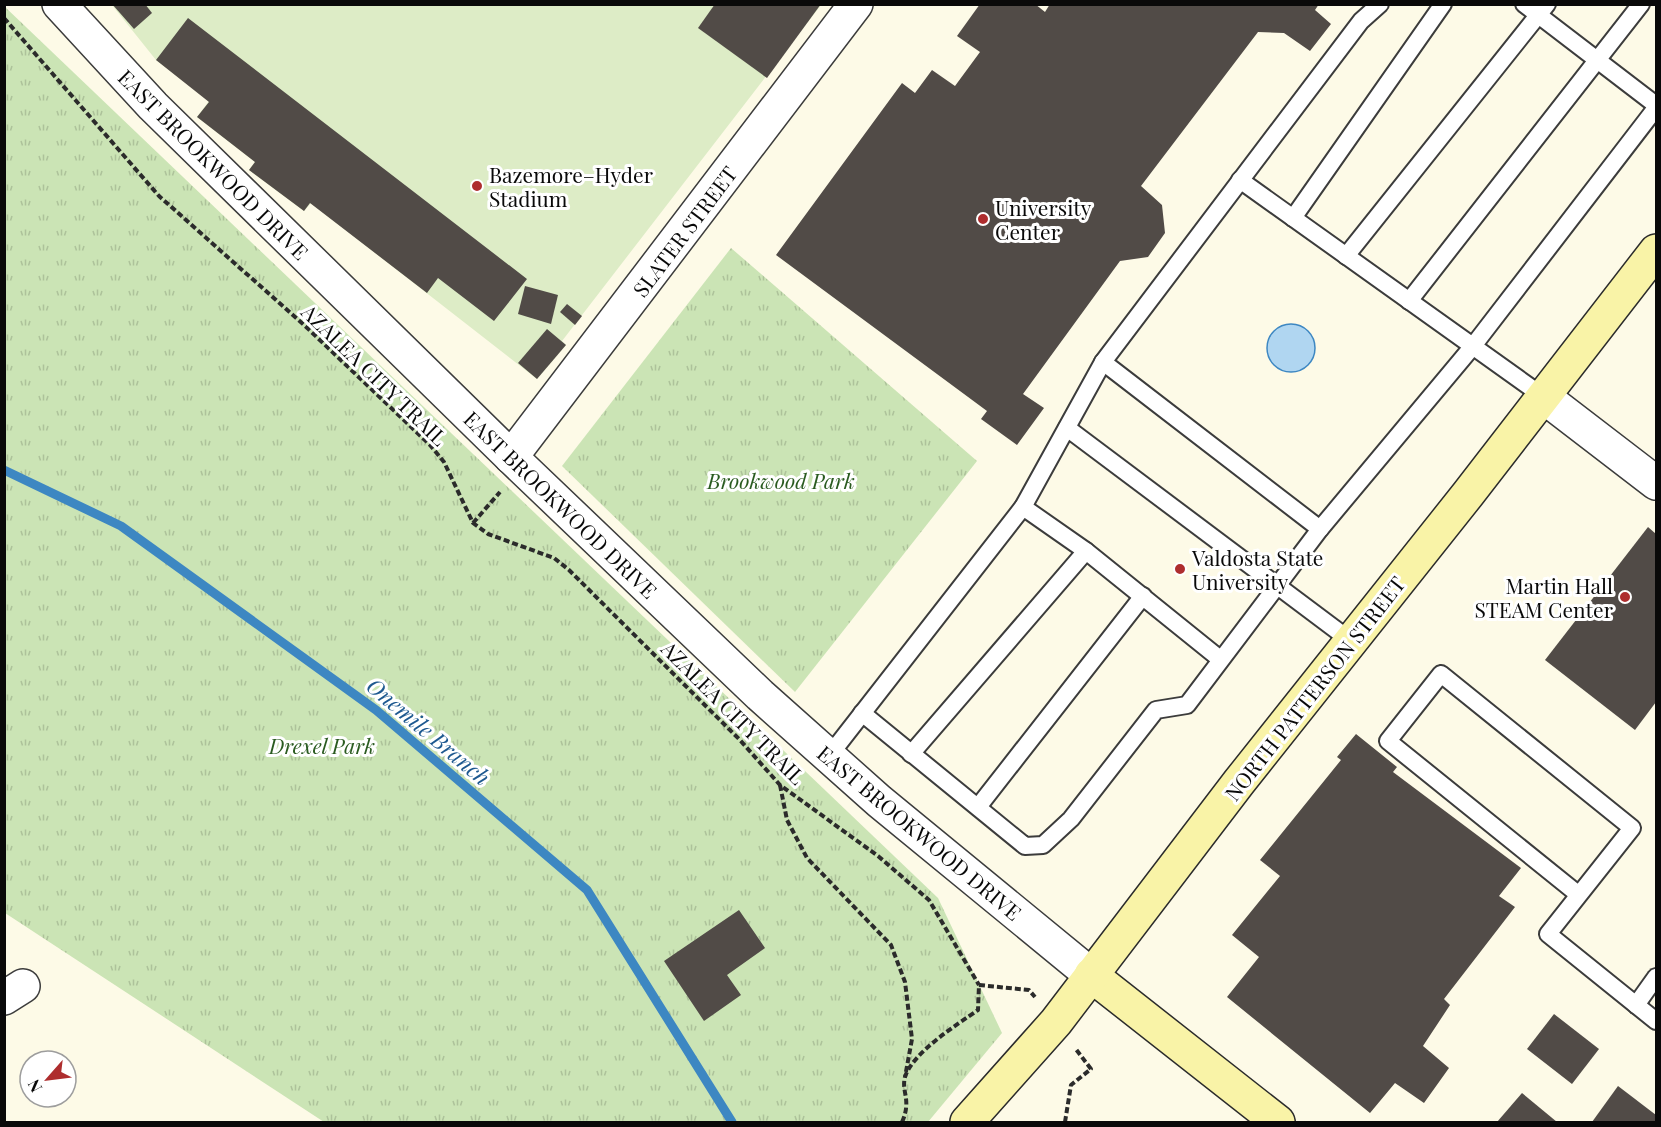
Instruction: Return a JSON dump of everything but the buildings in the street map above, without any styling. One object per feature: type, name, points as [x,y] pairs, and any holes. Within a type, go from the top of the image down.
[{"type":"main road","name":"NORTH PATTERSON STREET","points":[[967,1122],[1056,1022],[1656,251]]},
{"type":"main road","points":[[1091,975],[1278,1122]]},
{"type":"street","name":"EAST BROOKWOOD DRIVE","points":[[59,4],[153,106],[516,462],[760,695],[879,801],[1091,975]]},
{"type":"street","name":"SLATER STREET","points":[[516,462],[856,4]]},
{"type":"street","points":[[1544,396],[1656,483]]},
{"type":"lane","points":[[829,756],[1023,507],[1103,362],[1361,21],[1380,4]]},
{"type":"lane","points":[[1293,219],[1443,4]]},
{"type":"lane","points":[[862,713],[1025,846],[1043,845],[1071,819],[1156,710],[1187,705],[1320,529],[1473,346],[1656,107],[1599,62],[1543,10],[1524,4]]},
{"type":"lane","points":[[1409,301],[1599,62],[1641,4]]},
{"type":"lane","points":[[1346,256],[1543,10]]},
{"type":"lane","points":[[1240,180],[1544,396]]},
{"type":"lane","points":[[1103,362],[1320,529]]},
{"type":"lane","points":[[1067,428],[1351,641]]},
{"type":"lane","points":[[1023,507],[1086,551],[1220,659]]},
{"type":"lane","points":[[911,754],[1086,551]]},
{"type":"lane","points":[[978,807],[1143,596]]},
{"type":"lane","points":[[1579,895],[1388,741],[1441,674],[1632,828],[1579,895],[1548,934],[1656,1021]]},
{"type":"lane","points":[[1636,1005],[1656,977]]},
{"type":"path","name":"AZALEA CITY TRAIL","points":[[4,18],[159,196],[303,324],[430,445],[444,462],[473,523],[489,534],[554,558],[569,570],[739,739],[780,785],[878,856],[929,900],[980,985],[978,1010],[920,1055],[905,1077]]},
{"type":"path","points":[[473,523],[516,462]]},
{"type":"path","points":[[780,785],[787,820],[807,858],[891,945],[905,982],[912,1039],[905,1077],[908,1110],[902,1122]]},
{"type":"path","points":[[1065,1122],[1071,1085]]},
{"type":"green space","name":"Bazemore–Hyder Stadium","points":[[112,5],[821,5],[562,341],[566,345],[537,379],[311,203],[304,211],[249,170],[255,162],[197,117],[209,101],[156,60]]},
{"type":"green space","name":"Drexel Park","points":[[4,6],[938,898],[1002,1033],[928,1122],[324,1122],[5,913]]},
{"type":"green space","name":"Brookwood Park","points":[[731,248],[977,461],[795,692],[562,466]]},
{"type":"water","points":[[1291,324],[1308,331],[1315,348],[1308,365],[1291,372],[1274,365],[1267,348],[1274,331]]},
{"type":"waterway","name":"Onemile Branch","points":[[4,470],[121,526],[376,710],[587,890],[732,1122]]},
{"type":"place","name":"Bazemore–Hyder Stadium","points":[[477,186]]},
{"type":"place","name":"University Center","points":[[983,219]]},
{"type":"place","name":"Valdosta State University","points":[[1180,569]]},
{"type":"place","name":"Martin Hall STEAM Center","points":[[1625,597]]}]
